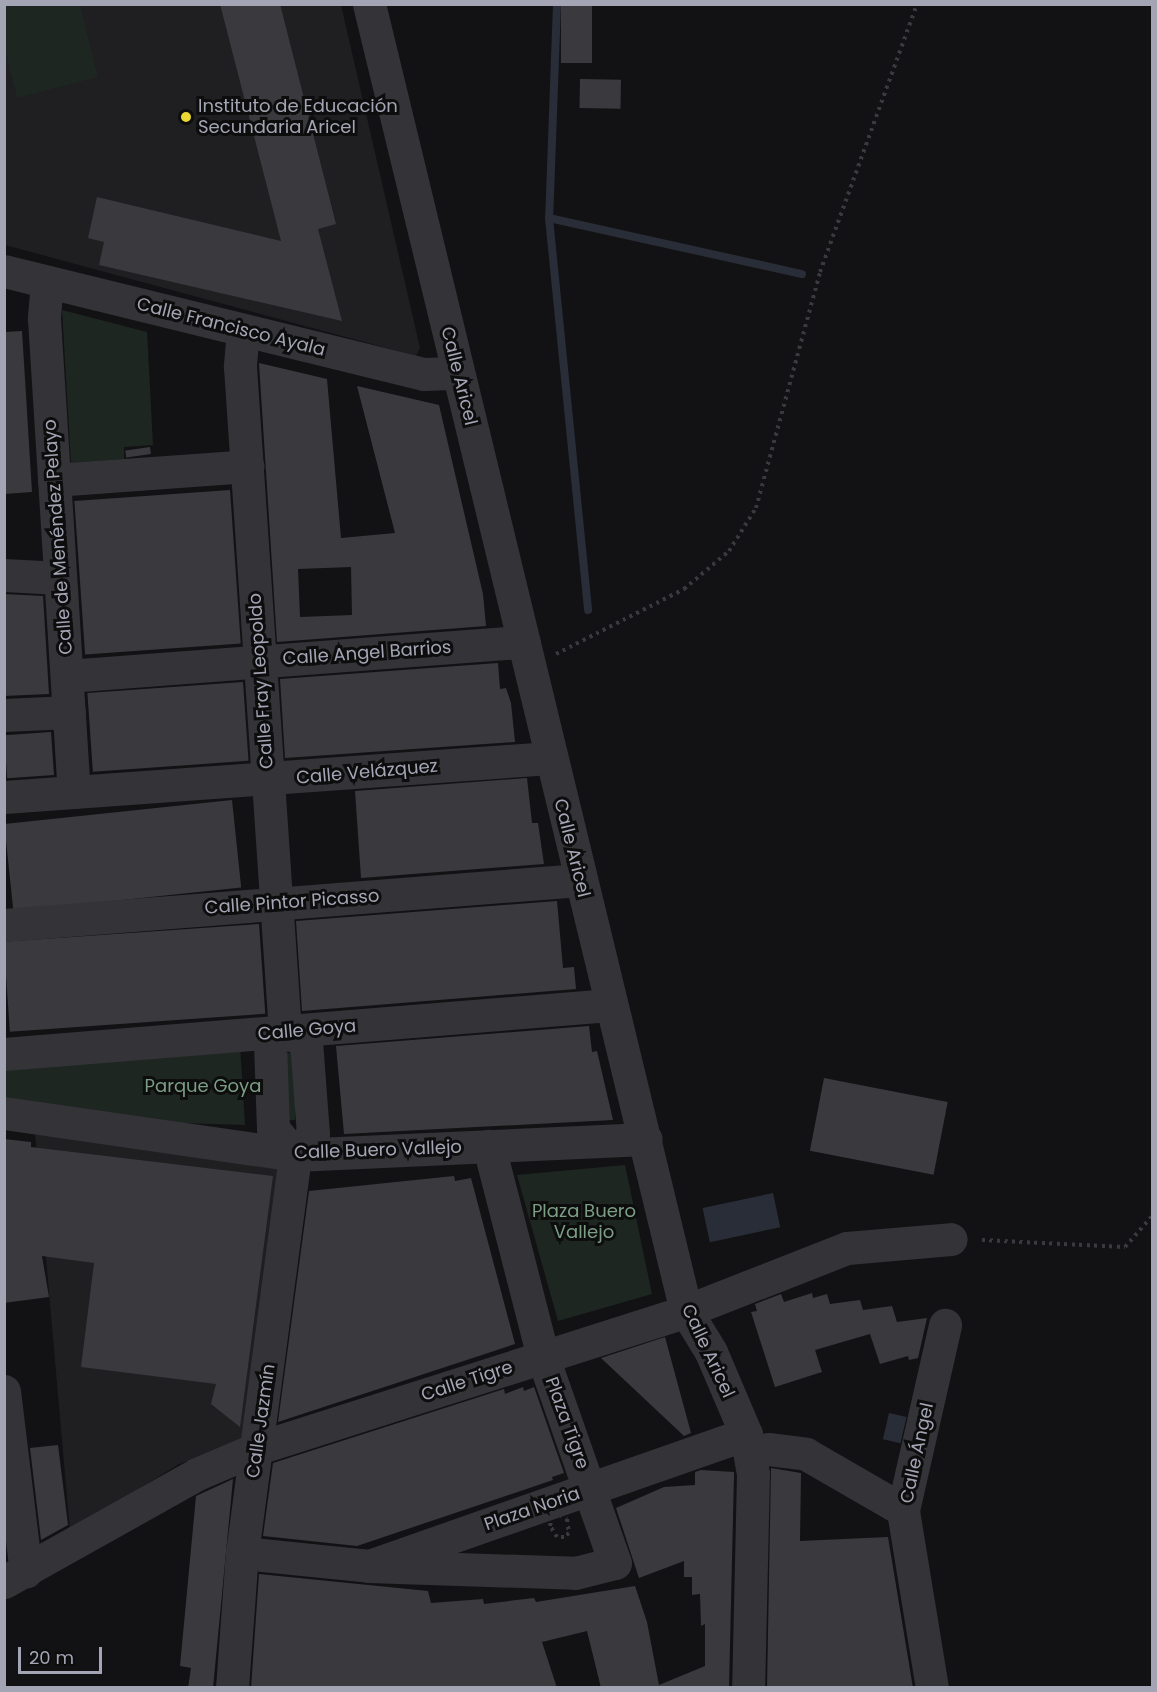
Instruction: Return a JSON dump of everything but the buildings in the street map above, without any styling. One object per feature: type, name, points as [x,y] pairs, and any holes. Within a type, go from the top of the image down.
[{"type":"street","name":"Calle Aricel","points":[[369,4],[527,654],[550,758],[610,1005],[646,1139],[686,1311],[711,1352],[757,1442],[753,1474],[748,1688]]},
{"type":"street","name":"Calle Francisco Ayala","points":[[4,271],[424,374],[458,373]]},
{"type":"street","name":"Calle de Menéndez Pelayo","points":[[47,282],[44,319],[74,792]]},
{"type":"street","name":"Calle Fray Leopoldo","points":[[243,330],[240,367],[285,1032]]},
{"type":"street","points":[[54,480],[247,466]]},
{"type":"street","points":[[4,575],[60,578]]},
{"type":"street","name":"Calle Angel Barrios","points":[[67,676],[260,661],[527,654]]},
{"type":"street","points":[[4,715],[69,712]]},
{"type":"street","name":"Calle Velázquez","points":[[4,797],[268,780],[550,758]]},
{"type":"street","name":"Calle Pintor Picasso","points":[[4,925],[580,880]]},
{"type":"street","name":"Calle Goya","points":[[4,1054],[610,1005]]},
{"type":"street","points":[[285,1032],[270,1043],[273,1129],[295,1155]]},
{"type":"street","name":"Calle Buero Vallejo","points":[[4,1113],[295,1155],[646,1139]]},
{"type":"street","points":[[489,1146],[543,1357]]},
{"type":"street","name":"Calle Jazmín","points":[[232,1688],[242,1553],[258,1448],[295,1155]]},
{"type":"street","name":"Calle Tigre","points":[[15,1577],[197,1474],[258,1448],[686,1311],[848,1248],[951,1239]]},
{"type":"street","name":"Calle Ángel","points":[[932,1688],[903,1510],[945,1325]]},
{"type":"street","name":"Plaza Tigre","points":[[543,1357],[587,1494]]},
{"type":"street","points":[[4,1391],[15,1577]]},
{"type":"street","points":[[587,1494],[757,1442],[806,1454],[903,1510]]},
{"type":"street","name":"Plaza Noria","points":[[242,1553],[369,1566],[575,1573],[615,1563],[587,1494],[369,1566]]},
{"type":"path","points":[[527,654],[684,589],[729,551],[756,508],[820,272],[916,4]]},
{"type":"path","points":[[951,1239],[1125,1247],[1152,1216]]},
{"type":"shaded area","name":"Instituto de Educación Secundaria Aricel","points":[[4,5],[341,5],[420,348],[416,356],[5,245]]},
{"type":"shaded area","points":[[35,1133],[285,1170],[247,1441],[179,1464],[70,1531]]},
{"type":"shaded area","points":[[773,1193],[780,1227],[710,1242],[703,1208]]},
{"type":"shaded area","points":[[889,1413],[907,1417],[900,1443],[883,1439]]},
{"type":"green space","points":[[4,5],[80,5],[98,77],[17,98],[5,49]]},
{"type":"green space","points":[[62,310],[147,332],[153,445],[124,447],[124,459],[71,463]]},
{"type":"green space","name":"Parque Goya","points":[[240,1045],[245,1125],[148,1122],[5,1098],[4,1062]]},
{"type":"green space","points":[[282,1053],[295,1053],[295,1120],[282,1120]]},
{"type":"green space","name":"Plaza Buero Vallejo","points":[[625,1165],[652,1294],[558,1321],[517,1175]]},
{"type":"waterway","points":[[557,4],[549,218],[588,610]]},
{"type":"waterway","points":[[549,218],[802,274]]},
{"type":"place","name":"Instituto de Educación Secundaria Aricel","points":[[186,117]]}]
